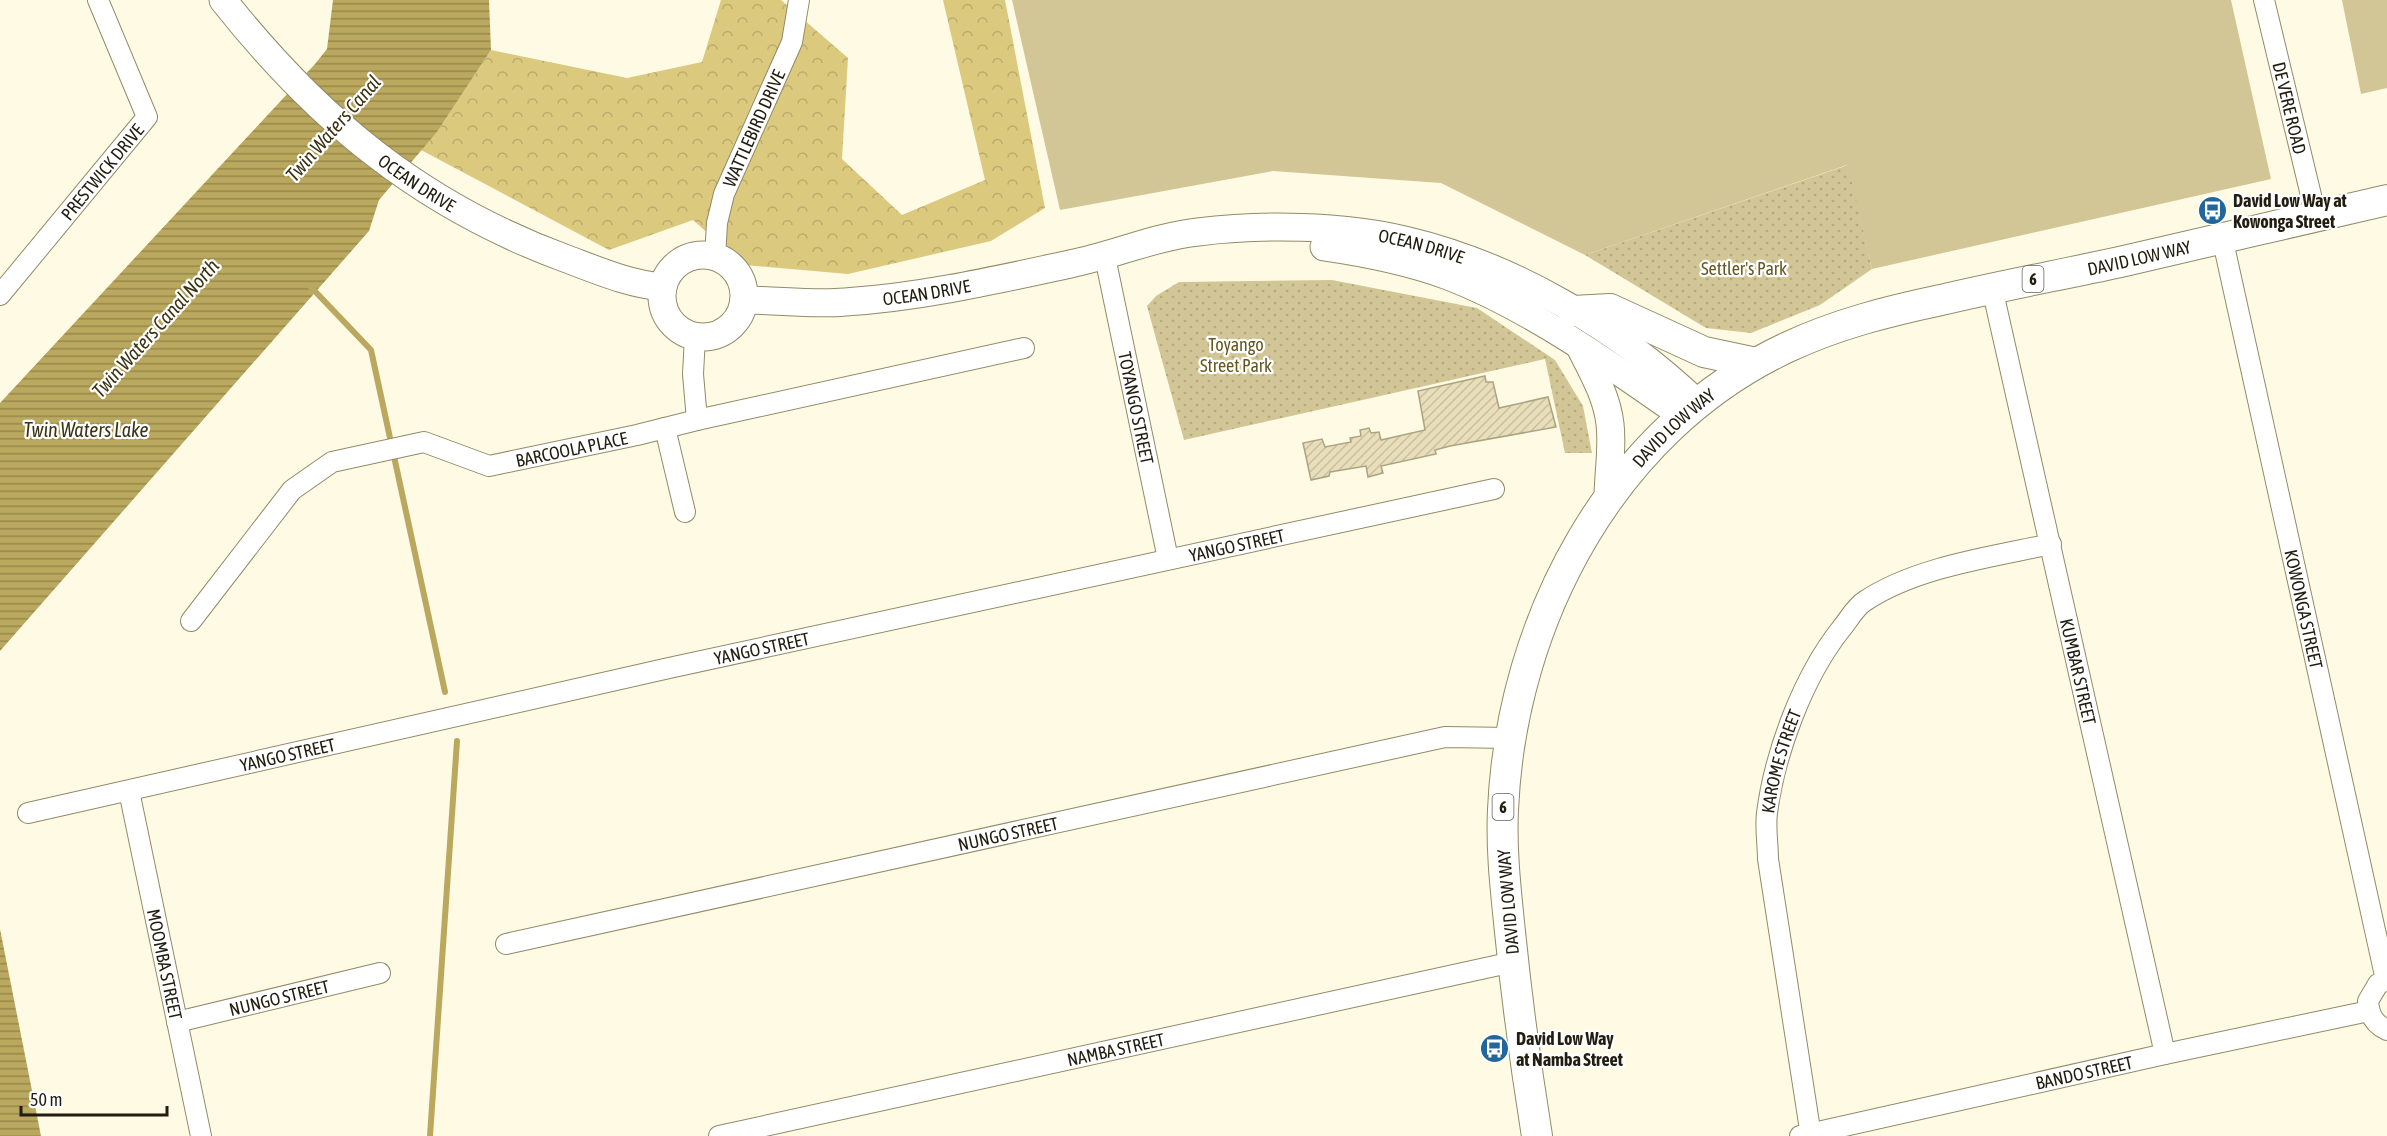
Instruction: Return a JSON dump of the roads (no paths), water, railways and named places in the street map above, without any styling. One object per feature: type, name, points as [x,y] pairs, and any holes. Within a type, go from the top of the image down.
[{"type":"main road","name":"DAVID LOW WAY","points":[[1537,1136],[1513,962],[1503,855],[1505,773],[1530,658],[1559,580],[1608,498],[1653,443],[1690,410],[1756,363],[1797,343],[1860,320],[1992,288],[2387,200]]},
{"type":"main road","points":[[1574,311],[1610,309],[1704,352],[1756,363]]},
{"type":"street","name":"PRESTWICK DRIVE","points":[[0,295],[147,117],[98,0]]},
{"type":"street","name":"OCEAN DRIVE","points":[[223,0],[278,66],[345,131],[421,188],[523,243],[638,285],[663,287]]},
{"type":"street","name":"WATTLEBIRD DRIVE","points":[[715,257],[717,223],[724,194],[792,42],[799,0]]},
{"type":"street","name":"DE VERE ROAD","points":[[2264,0],[2316,216]]},
{"type":"street","name":"OCEAN DRIVE","points":[[744,300],[843,303],[908,296],[1105,257],[1165,236],[1198,232],[1239,228],[1344,231],[1403,239],[1455,254],[1522,281],[1574,311],[1666,374],[1690,410]]},
{"type":"street","name":"KOWONGA STREET","points":[[2222,237],[2386,980]]},
{"type":"street","name":"OCEAN DRIVE","points":[[1105,257],[1159,256],[1240,245],[1322,246],[1408,263],[1491,295],[1690,410]]},
{"type":"street","points":[[701,255],[715,257],[727,263],[737,273],[743,286],[744,300],[733,325],[722,333],[709,337],[695,337],[682,332],[672,324],[665,313],[662,300],[663,287],[668,275],[688,258],[701,255]]},
{"type":"street","name":"TOYANGO STREET","points":[[1105,257],[1168,559]]},
{"type":"street","name":"KUMBAR STREET","points":[[1992,288],[2165,1054]]},
{"type":"street","points":[[695,337],[693,374],[697,420]]},
{"type":"street","points":[[1579,346],[1600,389],[1610,422],[1608,498]]},
{"type":"street","name":"BARCOOLA PLACE","points":[[191,621],[292,490],[333,462],[424,442],[489,466],[1024,348]]},
{"type":"street","points":[[665,428],[685,512]]},
{"type":"street","name":"YANGO STREET","points":[[28,813],[669,668],[1494,489]]},
{"type":"street","name":"KAROME STREET","points":[[1807,1135],[1768,859],[1767,814],[1779,759],[1803,691],[1823,652],[1863,602],[1905,581],[1953,566],[2051,544]]},
{"type":"street","name":"NUNGO STREET","points":[[506,944],[1445,737],[1511,738]]},
{"type":"street","name":"MOOMBA STREET","points":[[129,791],[201,1136]]},
{"type":"street","name":"NAMBA STREET","points":[[718,1136],[1513,962]]},
{"type":"street","name":"NUNGO STREET","points":[[177,1022],[380,973]]},
{"type":"street","points":[[2386,980],[2378,984],[2368,1001],[2369,1011],[2378,1025],[2387,1030]]},
{"type":"street","name":"BANDO STREET","points":[[1807,1135],[2165,1054],[2369,1011]]},
{"type":"water","name":"Twin Waters Lake","points":[[333,0],[489,0],[491,50],[437,132],[379,200],[369,231],[0,651],[0,403],[315,64],[327,49]]},
{"type":"water","points":[[0,929],[41,1136],[0,1136]]},
{"type":"waterway","points":[[310,286],[371,350],[445,692]]},
{"type":"waterway","points":[[430,1136],[457,741]]},
{"type":"place","name":"David Low Way at Kowonga Street","points":[[2212,210]]},
{"type":"place","name":"David Low Way at Namba Street","points":[[1495,1048]]},
{"type":"water label","name":"Twin Waters Canal","points":[[333,128]]},
{"type":"water label","name":"Twin Waters Canal North","points":[[155,328]]},
{"type":"park label","name":"Settler's Park","points":[[1744,268]]},
{"type":"park label","name":"Toyango Street Park","points":[[1236,354]]}]
